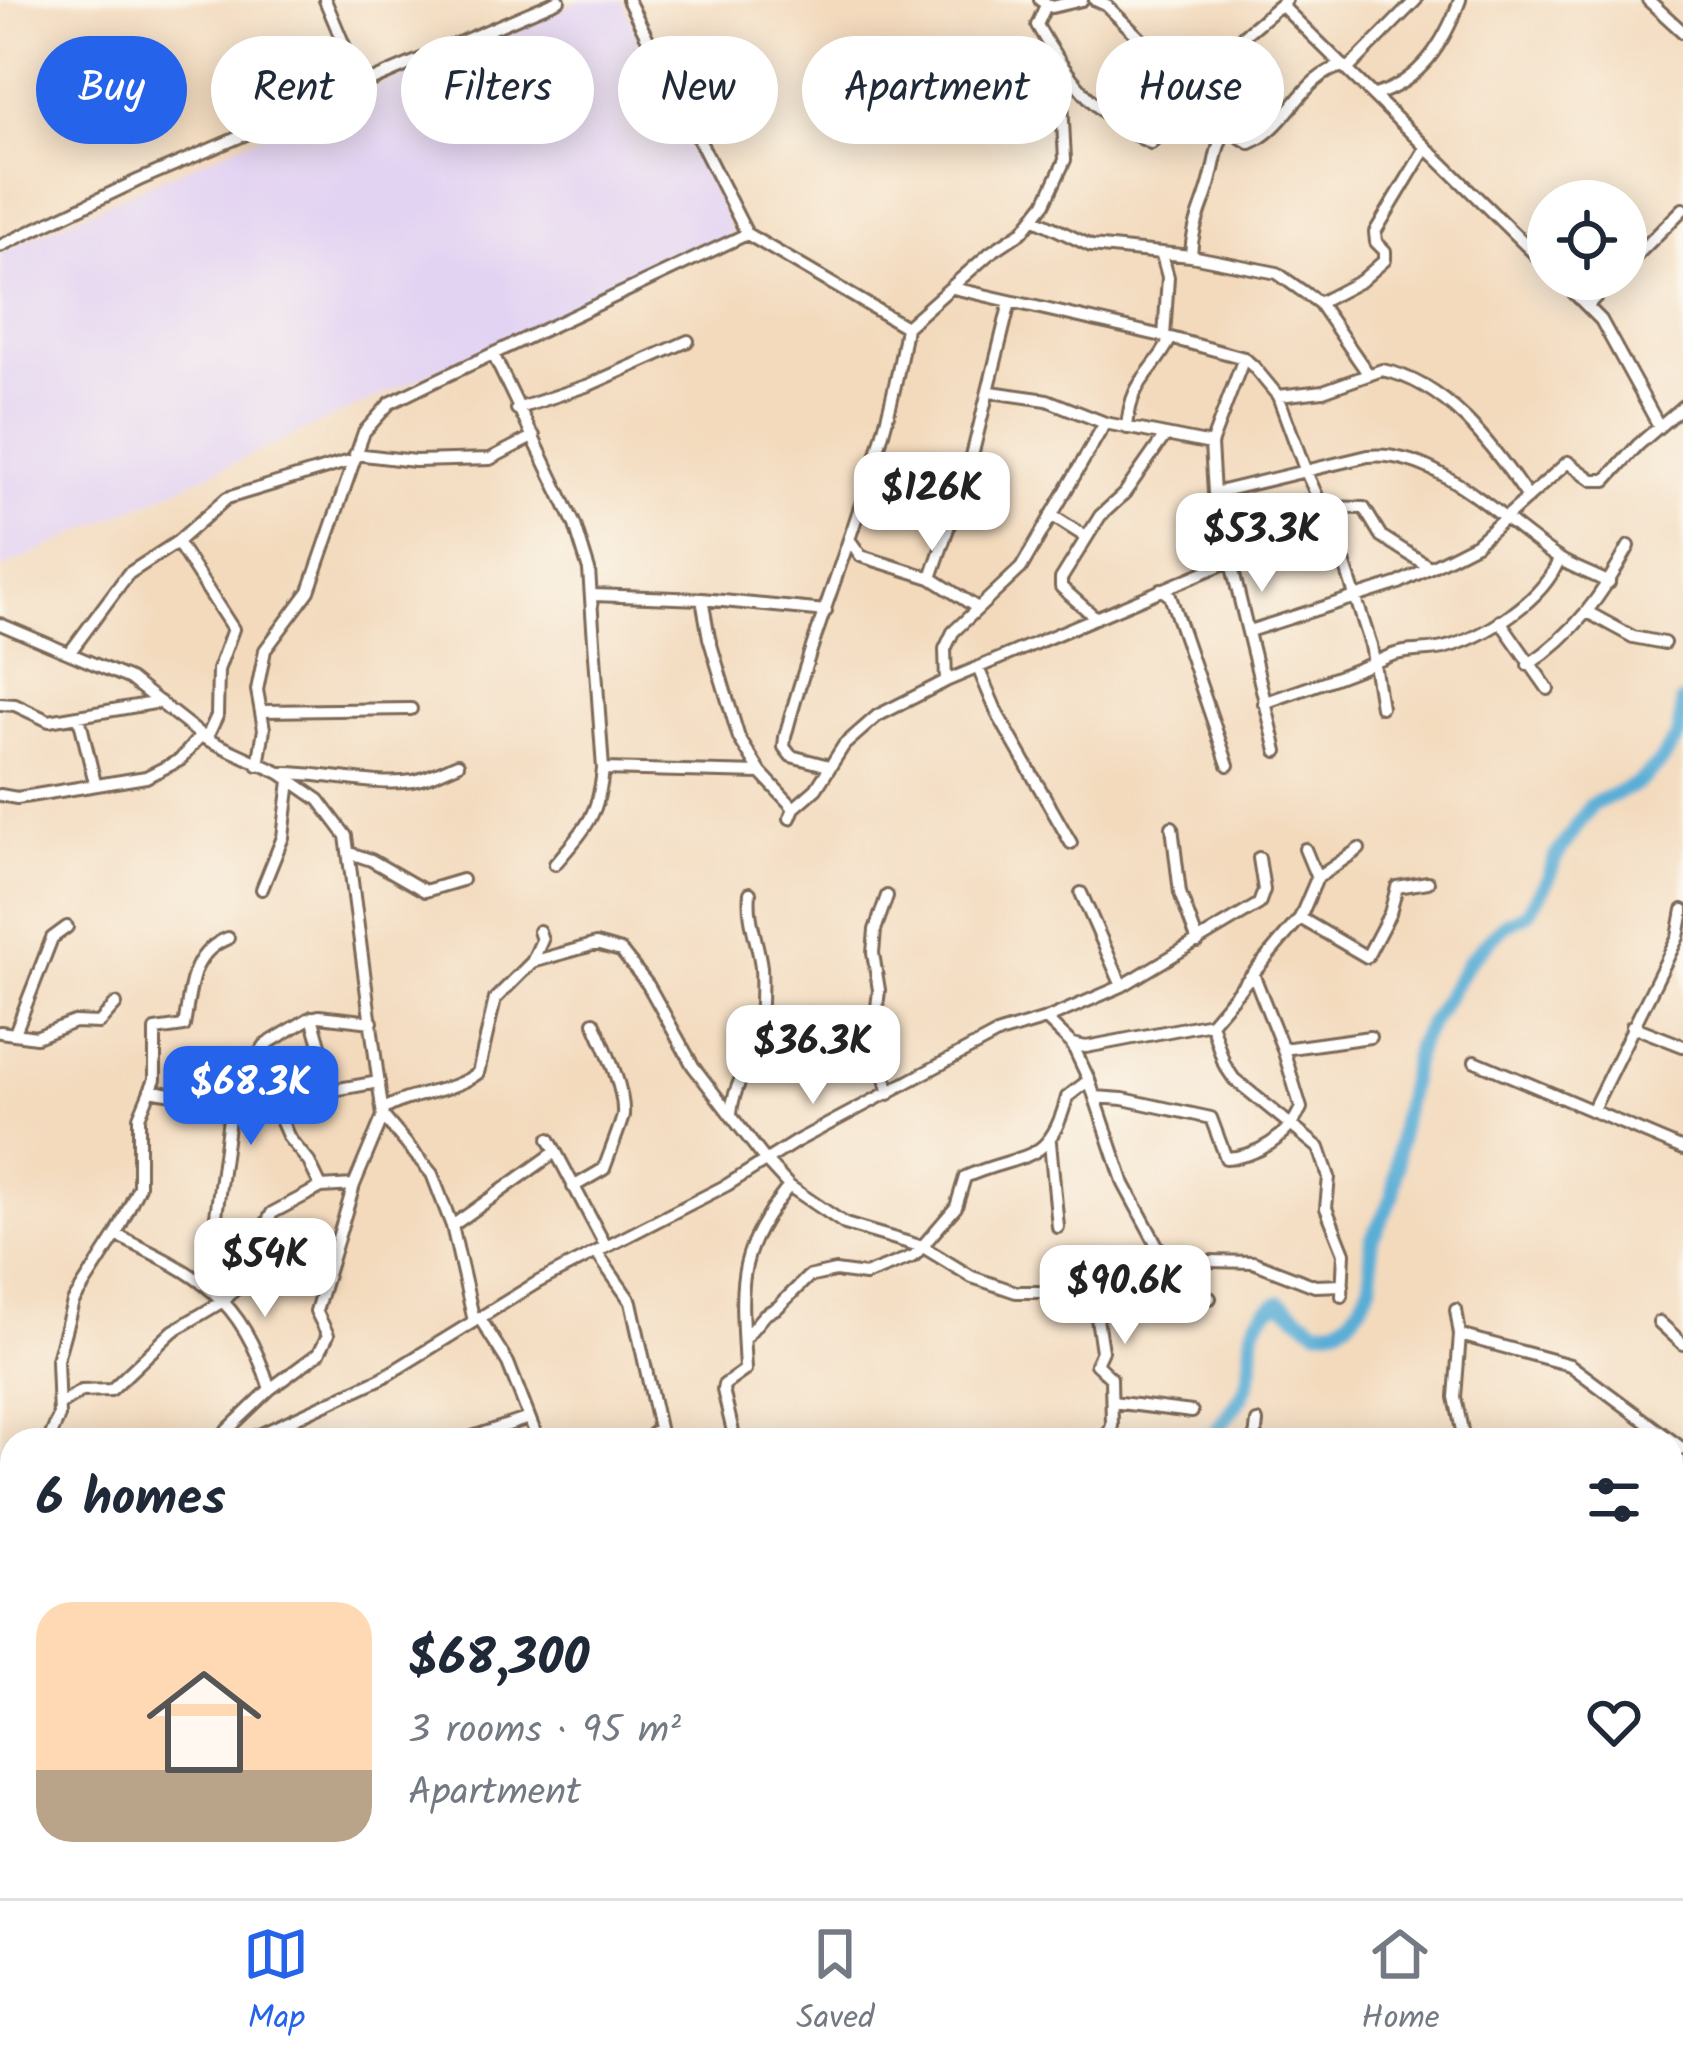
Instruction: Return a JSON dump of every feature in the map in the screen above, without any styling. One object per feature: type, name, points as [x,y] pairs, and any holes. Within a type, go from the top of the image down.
[{"type":"street","points":[[325,0],[341,36]]},
{"type":"street","points":[[377,79],[559,0]]},
{"type":"street","points":[[628,0],[747,234],[906,327]]},
{"type":"street","points":[[1043,36],[1036,25],[1043,3],[1060,7],[1082,0]]},
{"type":"street","points":[[1095,0],[1137,36]]},
{"type":"street","points":[[1284,113],[1328,70],[1346,67],[1416,0]]},
{"type":"street","points":[[1375,95],[1408,82],[1424,65],[1447,33],[1460,0]]},
{"type":"street","points":[[1648,0],[1683,32]]},
{"type":"street","points":[[1242,36],[1283,3],[1527,247]]},
{"type":"street","points":[[1072,78],[1096,108]]},
{"type":"street","points":[[0,246],[224,144]]},
{"type":"street","points":[[829,766],[790,756],[784,747],[795,698],[850,542],[902,359],[906,327],[1035,219],[1065,160],[1064,144]]},
{"type":"street","points":[[1191,256],[1192,229],[1212,175],[1217,144]]},
{"type":"street","points":[[1319,303],[1361,281],[1385,260],[1375,232],[1425,149]]},
{"type":"street","points":[[1647,245],[1683,208]]},
{"type":"street","points":[[1035,219],[1091,246],[1191,256],[1277,273],[1319,303],[1369,374]]},
{"type":"street","points":[[258,765],[264,729],[257,690],[265,650],[309,591],[364,432],[390,403],[747,234]]},
{"type":"street","points":[[1127,428],[1134,389],[1157,364],[1168,338],[1167,265],[1162,255]]},
{"type":"street","points":[[953,288],[1244,358],[1278,396],[1358,598],[1381,707]]},
{"type":"street","points":[[1581,300],[1601,320],[1658,427]]},
{"type":"street","points":[[1587,306],[1593,300]]},
{"type":"street","points":[[931,578],[991,392],[1010,302]]},
{"type":"street","points":[[517,410],[589,385],[688,341]]},
{"type":"street","points":[[494,356],[574,525],[593,595],[603,769],[597,809],[555,864]]},
{"type":"street","points":[[1244,358],[1211,444],[1214,493],[1276,751]]},
{"type":"street","points":[[1278,396],[1323,391],[1391,371],[1467,419],[1496,449],[1527,496]]},
{"type":"street","points":[[991,392],[1047,400],[1105,423],[1211,444]]},
{"type":"street","points":[[1249,631],[1399,583],[1476,544],[1568,462],[1593,480],[1606,480],[1683,406]]},
{"type":"street","points":[[946,681],[945,649],[952,632],[1018,572],[1105,423]]},
{"type":"street","points":[[70,652],[128,574],[177,542],[227,498],[354,458],[490,459],[534,436]]},
{"type":"street","points":[[1096,618],[1060,583],[1100,516],[1124,494],[1164,437]]},
{"type":"street","points":[[1214,493],[1368,456],[1393,456],[1448,481],[1508,518],[1559,560],[1609,583]]},
{"type":"street","points":[[1322,507],[1364,508],[1381,536],[1428,566]]},
{"type":"street","points":[[1051,515],[1086,537]]},
{"type":"street","points":[[0,795],[17,798],[146,777],[180,760],[204,737],[217,716],[218,670],[233,629],[177,542]]},
{"type":"street","points":[[850,542],[869,560],[931,578],[976,608]]},
{"type":"street","points":[[1528,664],[1561,643],[1589,613],[1629,546]]},
{"type":"street","points":[[1264,704],[1398,653],[1453,645],[1500,620],[1546,584],[1559,560]]},
{"type":"street","points":[[702,598],[739,737],[792,813],[816,789],[844,746],[877,716],[946,681],[1228,562]]},
{"type":"street","points":[[1168,590],[1228,765]]},
{"type":"street","points":[[593,595],[702,598],[826,611]]},
{"type":"street","points":[[1589,613],[1634,637],[1664,643]]},
{"type":"street","points":[[1500,620],[1548,688]]},
{"type":"street","points":[[0,624],[130,679],[204,737],[285,777],[319,800],[346,836],[383,1113],[354,1185],[316,1310],[328,1340],[319,1353],[270,1389],[229,1428]]},
{"type":"street","points":[[979,670],[1023,761],[1071,843]]},
{"type":"street","points":[[0,704],[16,706],[49,722],[160,702]]},
{"type":"street","points":[[262,711],[411,709]]},
{"type":"street","points":[[79,717],[95,783]]},
{"type":"street","points":[[285,777],[318,772],[409,782],[458,764]]},
{"type":"street","points":[[603,769],[761,773]]},
{"type":"street","points":[[262,889],[283,837],[285,777]]},
{"type":"street","points":[[1172,827],[1180,893],[1198,942]]},
{"type":"street","points":[[1305,849],[1317,878]]},
{"type":"street","points":[[1072,1044],[1108,1046],[1211,1023],[1300,918],[1317,878],[1359,849]]},
{"type":"street","points":[[350,853],[425,890],[463,880]]},
{"type":"street","points":[[272,1428],[382,1378],[476,1319],[999,1033],[1046,1019],[1122,986],[1263,898],[1258,858]]},
{"type":"street","points":[[1300,918],[1367,957],[1390,913],[1397,887],[1428,882]]},
{"type":"street","points":[[730,1113],[736,1080],[759,1034],[761,964],[751,929],[750,893]]},
{"type":"street","points":[[1082,893],[1122,986]]},
{"type":"street","points":[[887,896],[875,930],[879,990],[874,1035],[890,1094]]},
{"type":"street","points":[[1592,1111],[1681,938],[1683,910]]},
{"type":"street","points":[[15,1034],[52,938],[67,927]]},
{"type":"street","points":[[383,1113],[405,1096],[464,1083],[478,1073],[495,999],[532,962],[542,940],[539,931]]},
{"type":"street","points":[[52,1428],[59,1405],[55,1373],[73,1302],[116,1235],[140,1186],[139,1117],[156,1069],[155,1030],[184,1026],[195,966],[208,948],[228,938]]},
{"type":"street","points":[[532,962],[596,944],[621,951],[648,985],[693,1066],[766,1161],[790,1186],[845,1225],[923,1246],[995,1286],[1054,1294],[1093,1292],[1172,1275]]},
{"type":"street","points":[[1095,1097],[1211,1118],[1222,1154],[1230,1159],[1264,1148],[1293,1125],[1300,1104],[1254,976]]},
{"type":"street","points":[[0,1032],[36,1036],[74,1022],[99,1023],[116,1004]]},
{"type":"street","points":[[207,1283],[229,1101],[265,1045],[312,1017],[371,1022]]},
{"type":"street","points":[[312,1017],[333,1090]]},
{"type":"street","points":[[1046,1019],[1072,1044],[1124,1184],[1172,1275],[1210,1298]]},
{"type":"street","points":[[573,1187],[604,1169],[623,1117],[609,1056],[594,1022]]},
{"type":"street","points":[[1166,1260],[1253,1262],[1315,1286],[1343,1291],[1341,1236],[1326,1208],[1328,1167],[1319,1148],[1228,1072],[1211,1023]]},
{"type":"street","points":[[1632,1026],[1683,1046]]},
{"type":"street","points":[[1283,1048],[1370,1037]]},
{"type":"street","points":[[1475,1061],[1683,1149]]},
{"type":"street","points":[[744,1339],[808,1277],[836,1271],[865,1275],[904,1263],[956,1207],[965,1177],[1036,1153],[1063,1122],[1067,1097],[1089,1080]]},
{"type":"street","points":[[284,1119],[333,1090],[379,1082]]},
{"type":"street","points":[[150,1090],[276,1109],[321,1187]]},
{"type":"street","points":[[383,1113],[432,1174],[452,1226],[476,1319],[508,1363],[533,1428]]},
{"type":"street","points":[[549,1139],[601,1250],[632,1302],[659,1428]]},
{"type":"street","points":[[1050,1142],[1058,1227]]},
{"type":"street","points":[[452,1226],[554,1153]]},
{"type":"street","points":[[59,1405],[81,1391],[111,1390],[173,1331],[225,1300],[260,1259],[266,1221],[321,1187],[354,1185]]},
{"type":"street","points":[[732,1428],[723,1390],[746,1370],[744,1267],[762,1221],[790,1186]]},
{"type":"street","points":[[116,1235],[207,1283],[225,1300],[253,1343],[270,1389]]},
{"type":"street","points":[[1093,1292],[1102,1351],[1096,1362],[1111,1378],[1111,1428]]},
{"type":"street","points":[[1456,1310],[1460,1335],[1455,1396],[1462,1428]]},
{"type":"street","points":[[1659,1322],[1683,1344]]},
{"type":"street","points":[[1460,1335],[1570,1365],[1655,1428]]},
{"type":"street","points":[[1112,1402],[1192,1412]]},
{"type":"street","points":[[499,1428],[529,1418]]},
{"type":"street","points":[[1257,1428],[1258,1422]]},
{"type":"street","points":[[280,1424],[282,1428]]},
{"type":"shaded area","points":[[581,0],[622,0],[639,36],[618,36],[618,144],[691,144],[734,235],[0,569],[0,251],[241,144],[377,144],[377,86],[401,76],[401,144],[594,144],[594,36],[496,36]]},
{"type":"waterway","points":[[1219,1428],[1244,1391],[1254,1328],[1267,1310],[1280,1302],[1317,1329],[1337,1326],[1361,1304],[1371,1283],[1371,1240],[1393,1196],[1401,1125],[1418,1044],[1469,961],[1504,925],[1527,914],[1555,858],[1591,805],[1637,784],[1660,763],[1678,736],[1683,702]]}]
